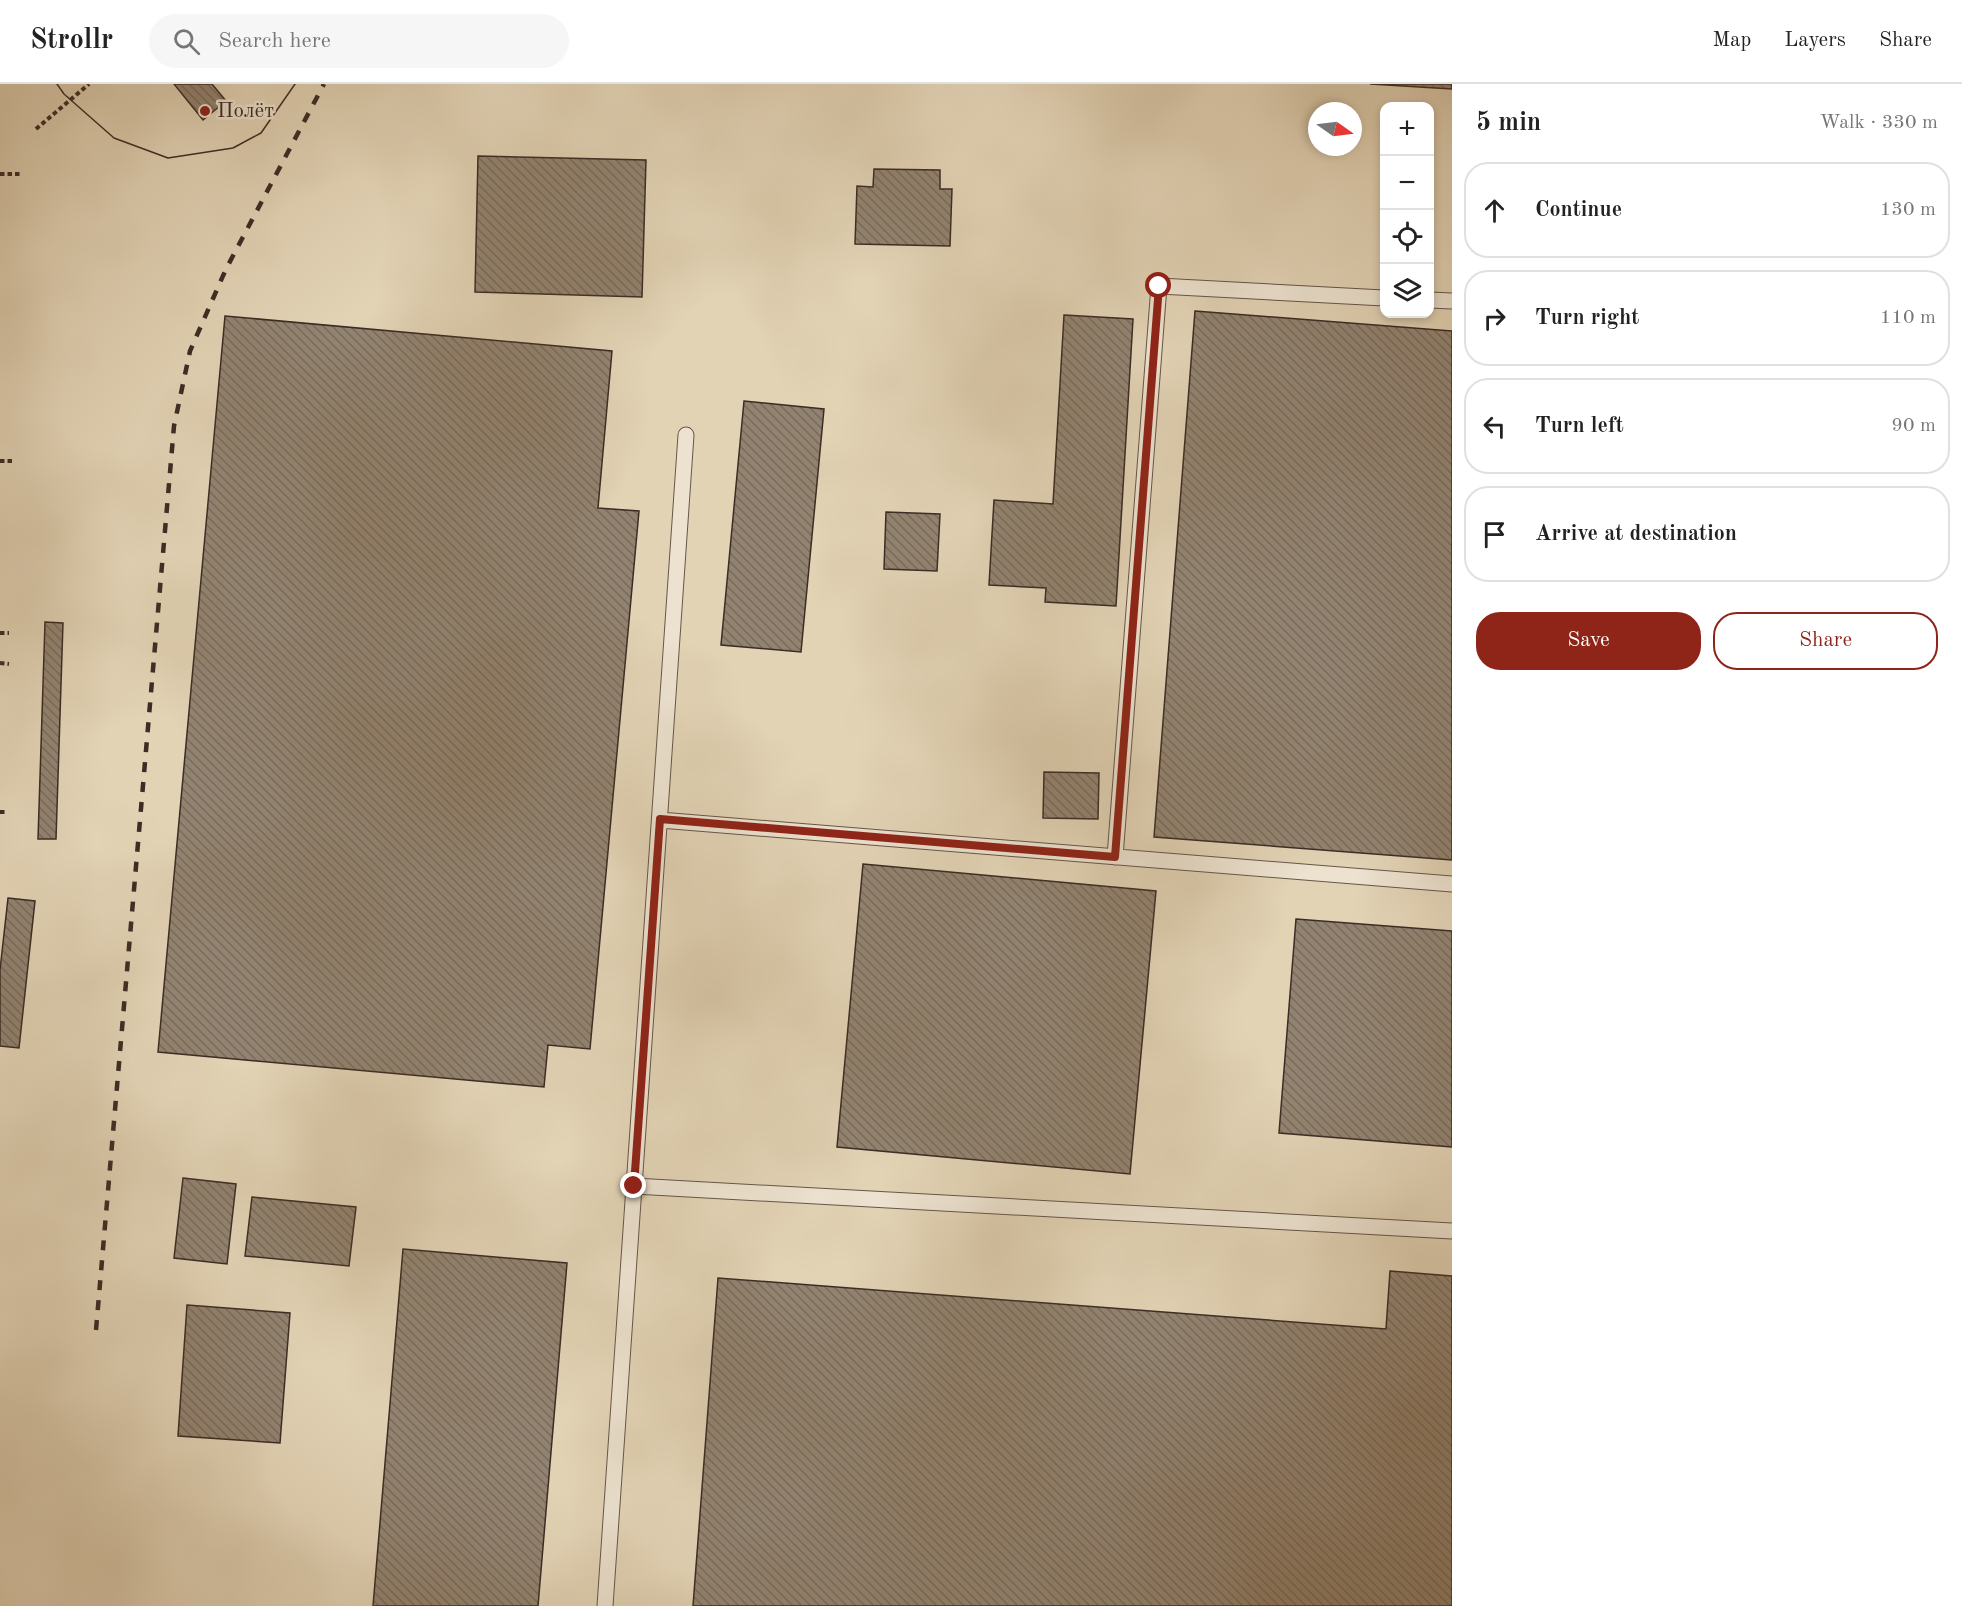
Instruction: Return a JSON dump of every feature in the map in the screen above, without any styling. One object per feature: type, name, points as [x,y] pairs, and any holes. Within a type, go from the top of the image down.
[{"type":"lane","points":[[1115,857],[1159,286],[1380,298]]},
{"type":"lane","points":[[1434,300],[1452,301]]},
{"type":"lane","points":[[605,1606],[686,435]]},
{"type":"lane","points":[[660,819],[1452,884]]},
{"type":"lane","points":[[634,1186],[1452,1231]]},
{"type":"path","points":[[36,129],[89,84]]},
{"type":"path","points":[[0,174],[20,174]]},
{"type":"path","points":[[0,461],[13,461]]},
{"type":"path","points":[[0,633],[9,633]]},
{"type":"path","points":[[0,663],[9,664]]},
{"type":"path","points":[[0,812],[6,812]]},
{"type":"building","name":"Полёт","points":[[174,84],[212,84],[226,101],[203,120]]},
{"type":"building","points":[[1370,84],[1452,84],[1452,89]]},
{"type":"building","points":[[478,156],[646,160],[642,297],[475,292]]},
{"type":"building","points":[[874,169],[940,170],[940,189],[952,189],[950,246],[855,244],[857,186],[873,187]]},
{"type":"building","points":[[1195,311],[1452,331],[1452,860],[1154,837]]},
{"type":"building","points":[[1064,315],[1133,319],[1116,606],[1045,602],[1046,588],[989,585],[994,500],[1053,504]]},
{"type":"building","points":[[225,316],[612,351],[598,508],[639,511],[590,1049],[548,1045],[544,1087],[158,1052]]},
{"type":"building","points":[[744,401],[824,409],[801,652],[721,645]]},
{"type":"building","points":[[886,512],[940,514],[937,571],[884,569]]},
{"type":"building","points":[[45,622],[63,623],[56,839],[38,839]]},
{"type":"building","points":[[1044,772],[1099,773],[1098,819],[1043,818]]},
{"type":"building","points":[[863,864],[1156,891],[1130,1174],[837,1147]]},
{"type":"building","points":[[8,898],[35,901],[19,1048],[0,1046],[0,970]]},
{"type":"building","points":[[1296,919],[1452,931],[1452,1147],[1279,1133]]},
{"type":"building","points":[[183,1178],[236,1184],[227,1264],[174,1258]]},
{"type":"building","points":[[252,1197],[356,1207],[349,1266],[245,1256]]},
{"type":"building","points":[[403,1249],[567,1263],[538,1606],[373,1606]]},
{"type":"building","points":[[1390,1271],[1452,1276],[1452,1606],[693,1606],[718,1278],[1386,1329]]},
{"type":"building","points":[[187,1305],[290,1313],[280,1443],[178,1436]]},
{"type":"tram line","points":[[57,84],[64,94],[114,138],[168,158],[233,148],[261,133],[295,84]]},
{"type":"railway","points":[[96,1330],[174,426],[190,351],[226,269],[324,84]]},
{"type":"place","name":"Полёт","points":[[205,111]]},
{"type":"route","points":[[634,1186],[660,819],[1115,857],[1159,286]]}]
